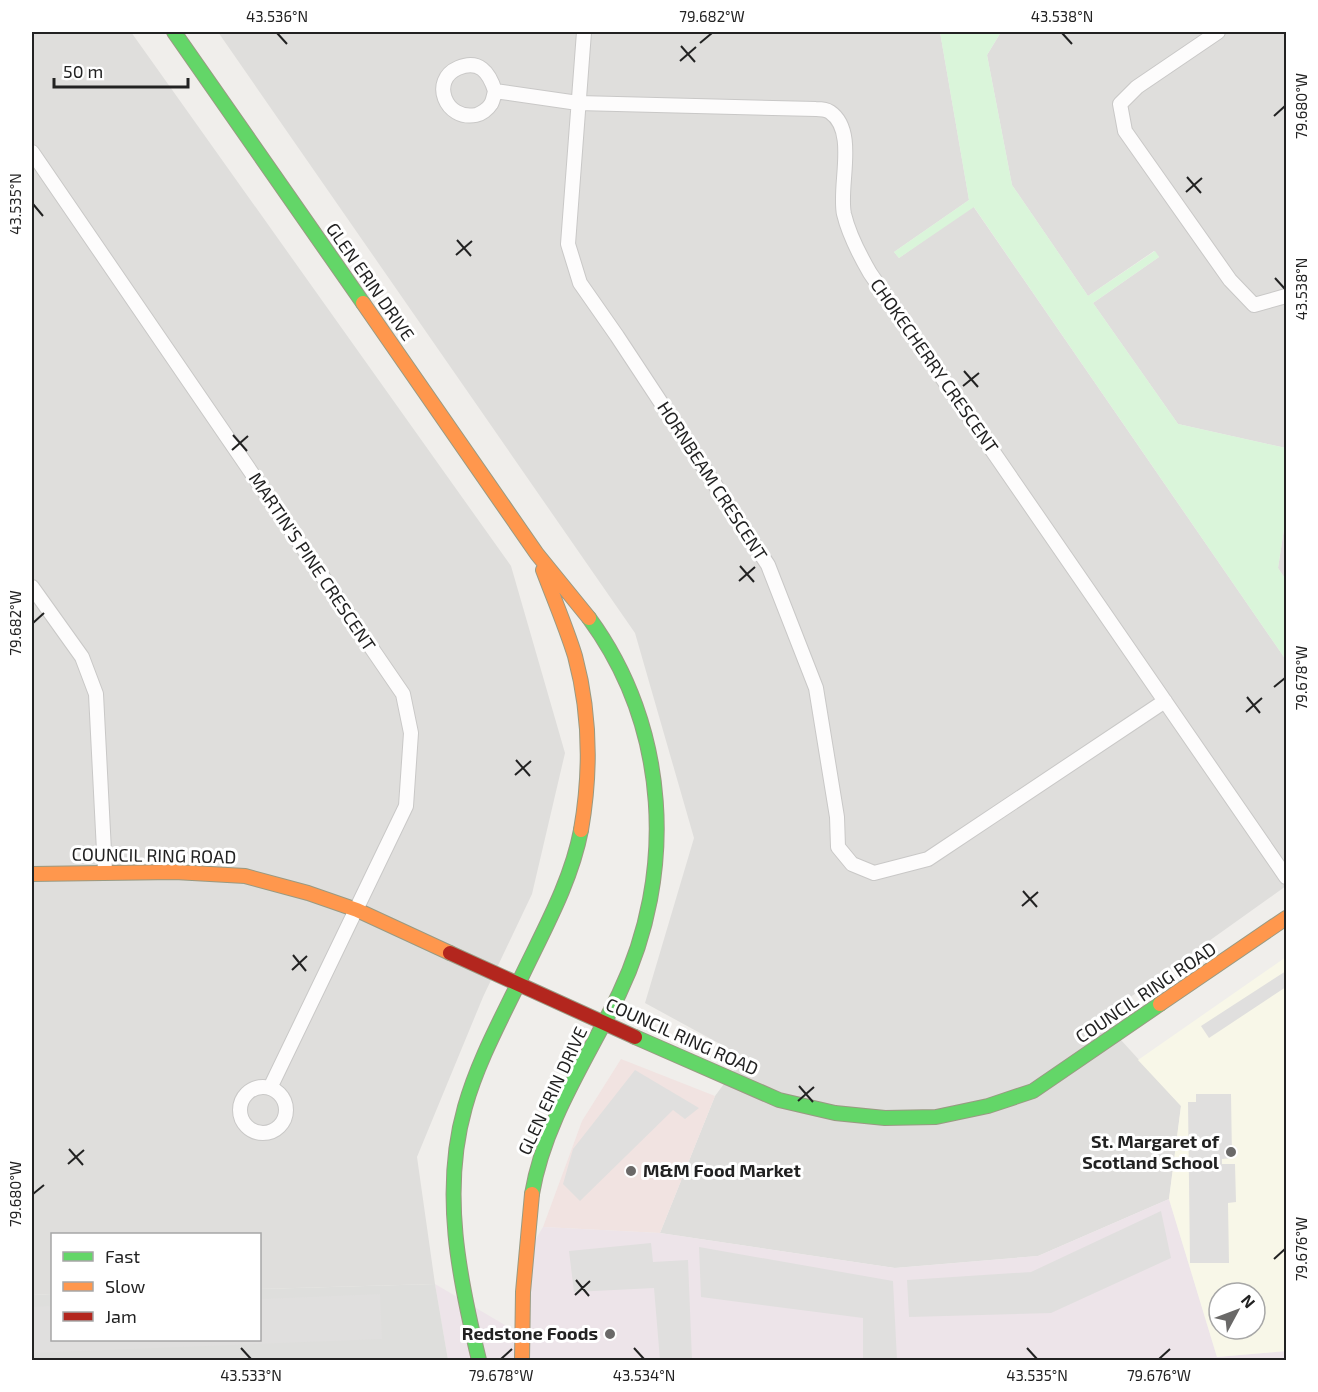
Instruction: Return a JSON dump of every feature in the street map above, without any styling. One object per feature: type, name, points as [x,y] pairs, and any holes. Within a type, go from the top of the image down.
[{"type":"street","name":"GLEN ERIN DRIVE","points":[[174,32],[537,554],[594,624],[618,664],[637,708],[652,762],[657,828],[656,875],[645,924],[628,973],[541,1152],[531,1194],[520,1335],[522,1360]]},
{"type":"street","name":"HORNBEAM CRESCENT","points":[[584,32],[568,244],[580,283],[768,564],[816,688],[837,817],[838,847],[852,864],[874,873],[928,859],[1165,701]]},
{"type":"street","points":[[1218,32],[1137,87],[1120,104],[1125,131],[1238,289],[1254,305],[1287,296]]},
{"type":"street","name":"CHOKECHERRY CRESCENT","points":[[495,91],[578,103],[816,109],[829,112],[843,128],[844,211],[855,246],[870,273],[1287,878]]},
{"type":"street","name":"MARTIN'S PINE CRESCENT","points":[[32,152],[403,694],[411,733],[406,806],[270,1088]]},
{"type":"street","name":"GLEN ERIN DRIVE","points":[[478,1360],[458,1267],[454,1231],[455,1158],[460,1126],[485,1052],[564,885],[577,847],[585,804],[588,745],[578,668],[537,554]]},
{"type":"street","points":[[32,587],[82,657],[96,694],[105,872]]},
{"type":"street","name":"COUNCIL RING ROAD","points":[[32,874],[175,872],[245,876],[308,892],[357,910],[518,985],[779,1100],[835,1113],[875,1117],[936,1117],[988,1106],[1033,1091],[1287,918]]},
{"type":"shaded area","points":[[36,32],[131,32],[511,566],[565,753],[532,894],[483,997],[417,1157],[435,1284],[261,1289],[261,1233],[51,1233],[51,1294],[32,1295],[32,34]]},
{"type":"shaded area","points":[[218,32],[940,32],[969,200],[894,252],[899,258],[973,206],[1286,660],[1286,886],[1101,1018],[1181,1106],[1169,1199],[1038,1256],[895,1268],[660,1233],[715,1096],[744,1057],[645,1003],[694,838],[635,633]]},
{"type":"shaded area","points":[[1001,32],[1286,32],[1286,448],[1178,424],[1093,303],[1159,257],[1154,251],[1088,296],[1012,185],[987,55]]},
{"type":"shaded area","points":[[1286,516],[1286,580],[1278,568]]},
{"type":"shaded area","name":"St. Margaret of Scotland School","points":[[1286,957],[1286,1351],[1217,1357],[1212,1341],[1267,1341],[1267,1281],[1207,1281],[1207,1324],[1169,1199],[1181,1106],[1138,1060]]},
{"type":"shaded area","points":[[1286,971],[1286,987],[1209,1038],[1201,1026]]},
{"type":"shaded area","points":[[621,1059],[715,1096],[660,1233],[543,1227],[582,1121]]},
{"type":"shaded area","points":[[635,1070],[699,1108],[685,1119],[673,1110],[580,1201],[563,1184],[573,1149]]},
{"type":"shaded area","points":[[1196,1094],[1231,1094],[1232,1158],[1222,1159],[1222,1164],[1235,1164],[1236,1202],[1228,1203],[1229,1263],[1190,1263],[1188,1102],[1196,1102]]},
{"type":"shaded area","points":[[1169,1199],[1207,1324],[1207,1341],[1212,1341],[1217,1357],[1286,1351],[1286,1360],[448,1360],[435,1284],[520,1334],[525,1257],[543,1227],[660,1233],[895,1268],[1038,1256]]},
{"type":"shaded area","points":[[1161,1211],[1171,1258],[1051,1313],[909,1317],[907,1280],[1031,1272]]},
{"type":"shaded area","points":[[651,1243],[653,1262],[688,1260],[692,1360],[660,1360],[654,1288],[574,1292],[569,1251]]},
{"type":"shaded area","points":[[699,1247],[893,1281],[897,1360],[863,1360],[863,1318],[701,1297]]},
{"type":"shaded area","points":[[435,1284],[448,1360],[32,1360],[32,1295],[51,1294],[51,1341],[261,1341],[261,1289]]},
{"type":"shaded area","points":[[380,1294],[382,1339],[32,1353],[32,1307],[51,1306],[51,1341],[261,1341],[261,1299]]},
{"type":"green space","points":[[940,32],[1001,32],[987,55],[1012,185],[1088,296],[1155,251],[1159,257],[1093,303],[1178,424],[1286,448],[1286,516],[1278,568],[1286,580],[1286,660],[974,207],[899,258],[894,252],[969,200]]},
{"type":"traffic: fast","points":[[174,32],[363,303]]},
{"type":"traffic: fast","points":[[532,1194],[538,1167],[556,1116],[619,994],[638,948],[650,900],[656,851],[656,801],[649,753],[636,706],[616,660],[589,618]]},
{"type":"traffic: fast","points":[[479,1360],[465,1298],[455,1234],[454,1170],[458,1139],[465,1107],[482,1059],[555,907],[570,869],[581,830]]},
{"type":"traffic: fast","points":[[635,1037],[779,1100],[835,1113],[885,1118],[936,1117],[988,1106],[1033,1091],[1160,1004]]},
{"type":"traffic: slow","points":[[363,303],[537,554],[589,618]]},
{"type":"traffic: slow","points":[[543,570],[575,656],[584,699],[587,765],[581,830]]},
{"type":"traffic: slow","points":[[32,874],[175,872],[245,876],[308,893],[357,910],[450,953]]},
{"type":"traffic: slow","points":[[1160,1004],[1286,918]]},
{"type":"traffic: slow","points":[[522,1360],[523,1292],[532,1194]]},
{"type":"traffic: jam","points":[[450,953],[635,1037]]},
{"type":"place","name":"St. Margaret of Scotland School","points":[[1231,1152]]},
{"type":"place","name":"M&M Food Market","points":[[631,1171]]},
{"type":"place","name":"Redstone Foods","points":[[610,1334]]}]
